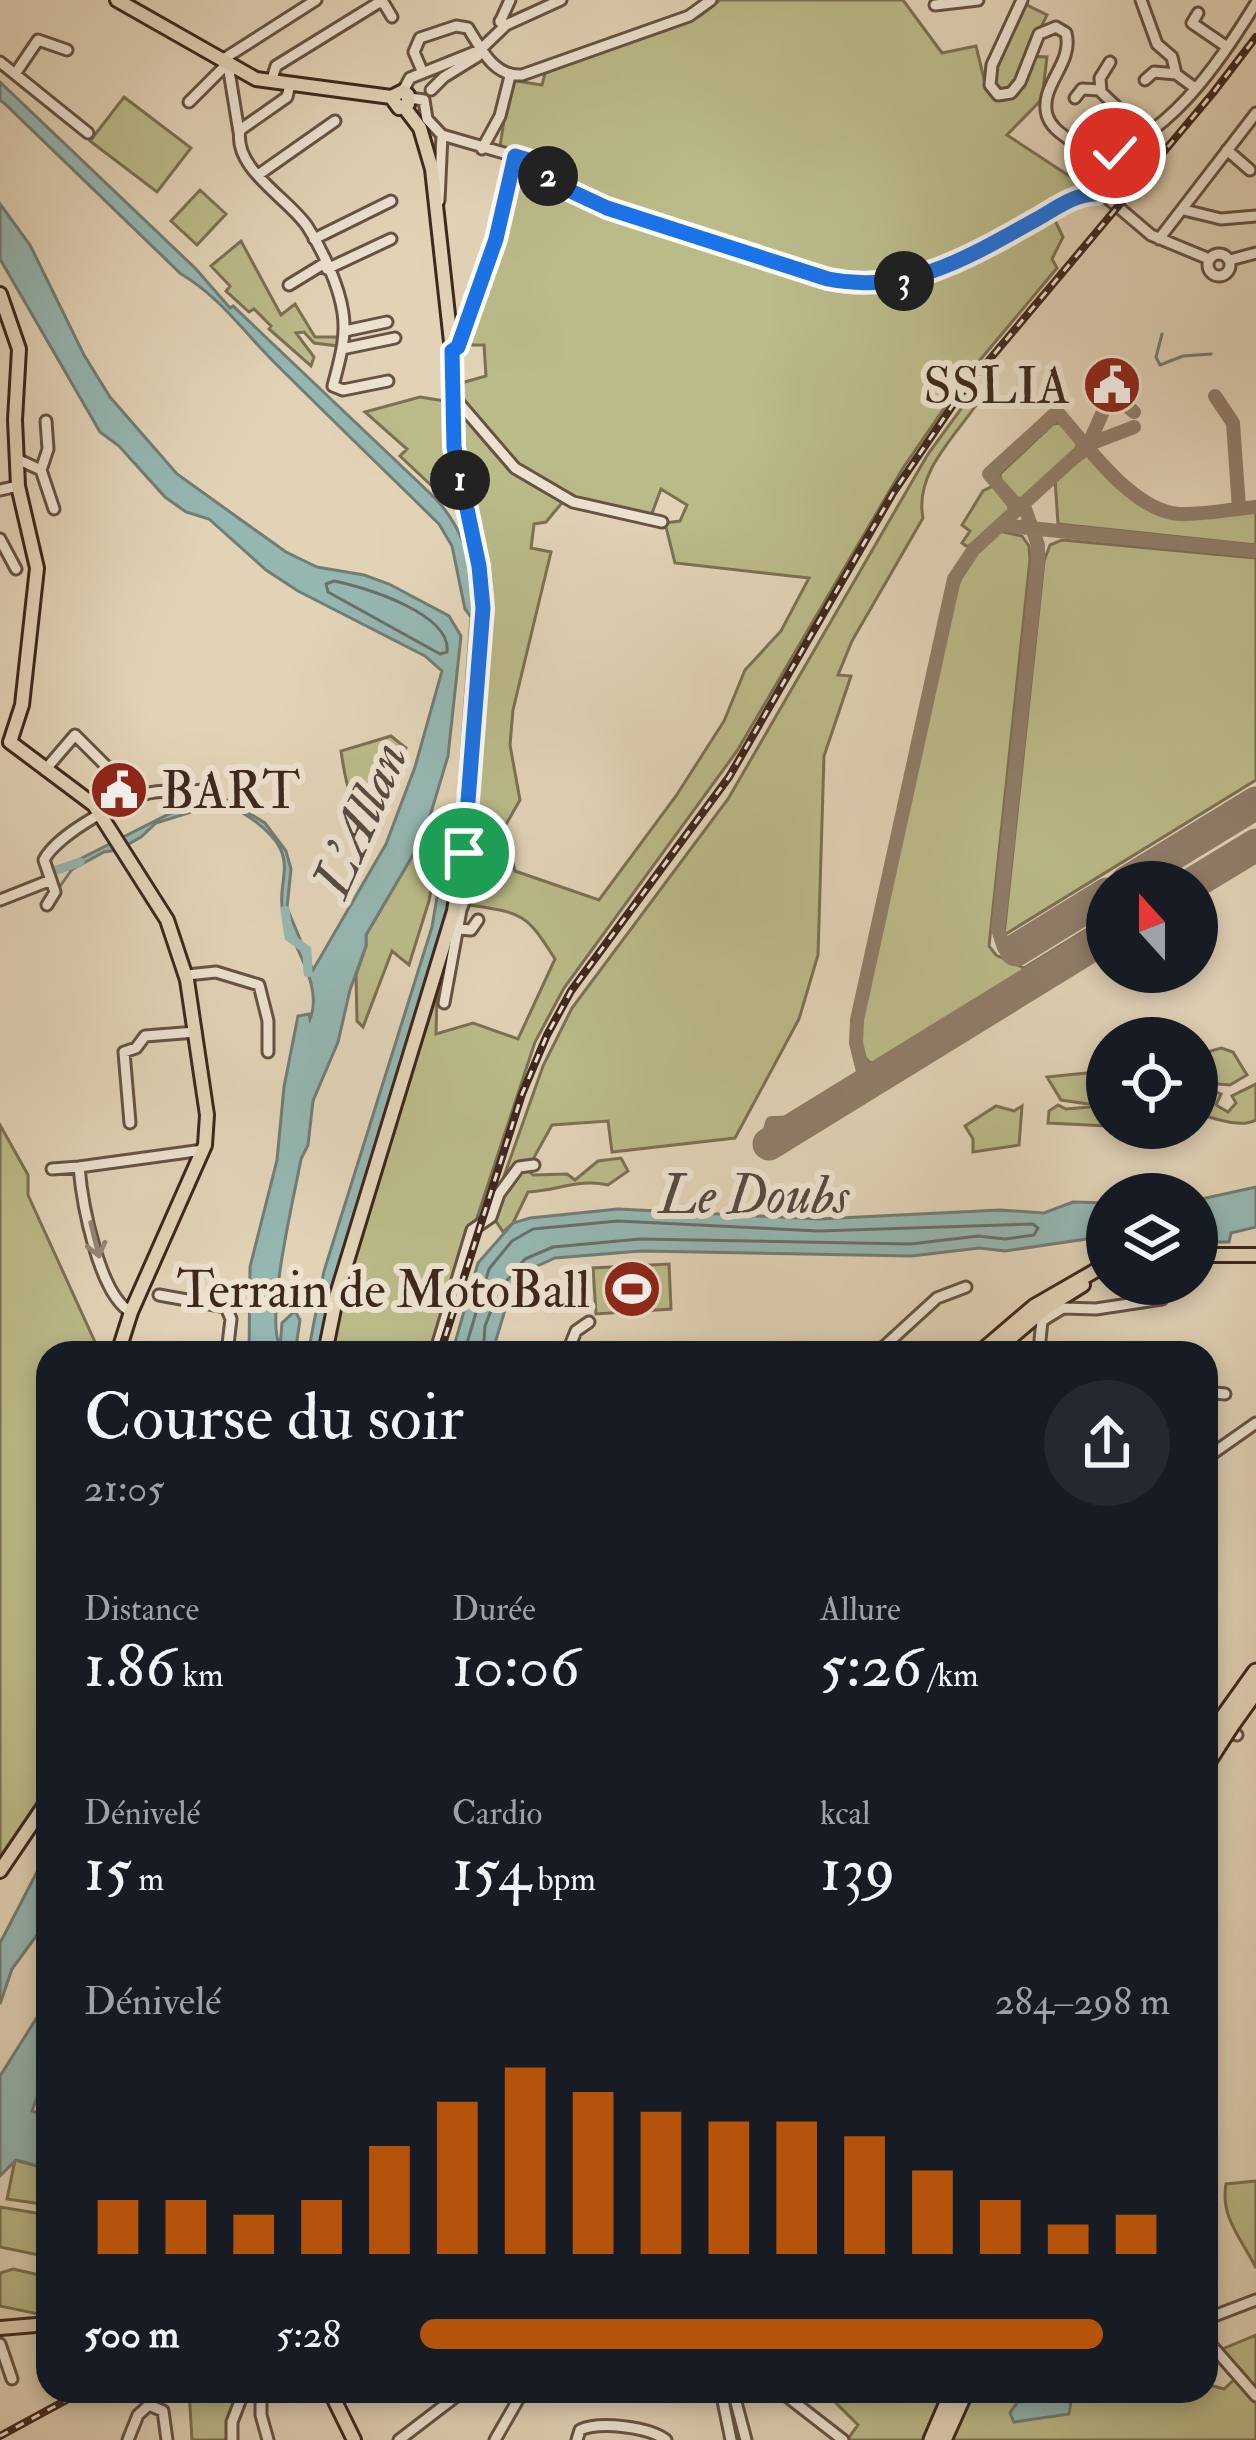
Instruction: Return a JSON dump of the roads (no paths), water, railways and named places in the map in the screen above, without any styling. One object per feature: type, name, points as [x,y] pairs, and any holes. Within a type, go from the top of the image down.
[{"type":"highway","points":[[1224,1727],[1256,1672]]},
{"type":"highway","points":[[1224,1727],[1256,1690]]},
{"type":"highway","points":[[932,2440],[948,2403]]},
{"type":"highway","points":[[944,2440],[959,2403]]},
{"type":"main road","points":[[124,1],[226,65],[271,82],[405,98],[428,147],[455,349],[454,447],[483,608],[464,853],[457,910],[337,1294],[327,1341]]},
{"type":"main road","points":[[0,294],[19,349],[19,486],[38,582],[22,705],[5,743],[80,794],[99,814],[166,920],[187,975],[207,1115],[203,1150],[122,1341]]},
{"type":"main road","points":[[1218,1258],[1256,1258]]},
{"type":"main road","points":[[993,1341],[1034,1306],[1086,1277]]},
{"type":"main road","points":[[1008,1341],[1086,1283]]},
{"type":"main road","points":[[0,1871],[36,1819]]},
{"type":"main road","points":[[0,2328],[36,2325]]},
{"type":"main road","points":[[336,2403],[355,2440]]},
{"type":"street","points":[[188,103],[226,65],[316,0]]},
{"type":"street","points":[[431,90],[481,52],[503,23],[510,0]]},
{"type":"street","points":[[503,23],[560,0]]},
{"type":"street","points":[[427,72],[414,49],[423,36],[465,26],[481,52],[510,76],[528,74],[689,16],[711,0]]},
{"type":"street","points":[[935,5],[978,0]]},
{"type":"street","points":[[1022,0],[992,65],[990,85],[998,95],[1017,88],[1039,34],[1050,27],[1061,29],[1069,48],[1049,90],[1046,112],[1053,126],[1090,162],[1096,194]]},
{"type":"street","points":[[1141,0],[1157,44],[1172,57],[1176,74]]},
{"type":"street","points":[[271,82],[276,66],[378,3],[383,2],[392,16]]},
{"type":"street","points":[[1090,162],[1148,137],[1195,88],[1256,3]]},
{"type":"street","points":[[1198,14],[1192,23],[1227,47]]},
{"type":"street","points":[[14,74],[38,40],[67,50]]},
{"type":"street","points":[[405,98],[410,78],[481,52]]},
{"type":"street","points":[[0,62],[88,133]]},
{"type":"street","points":[[1110,62],[1100,79],[1100,90],[1148,137]]},
{"type":"street","points":[[226,65],[243,153],[314,239],[343,310],[345,332],[333,386],[336,390],[388,381]]},
{"type":"street","points":[[405,98],[427,72]]},
{"type":"street","points":[[1145,80],[1154,72],[1176,74],[1195,88]]},
{"type":"street","points":[[482,148],[500,116],[510,76]]},
{"type":"street","points":[[238,132],[287,97],[290,85]]},
{"type":"street","points":[[1075,98],[1082,89],[1100,90]]},
{"type":"street","points":[[405,98],[427,106],[428,119],[442,135],[528,160],[562,187],[607,208],[828,279],[854,284],[902,281],[933,273],[1070,201],[1096,194],[1159,239],[1209,259]]},
{"type":"street","points":[[1159,239],[1256,113]]},
{"type":"street","points":[[258,175],[335,121]]},
{"type":"street","points":[[436,204],[441,198],[442,135]]},
{"type":"street","points":[[1227,150],[1250,170]]},
{"type":"street","points":[[455,349],[496,239],[515,156]]},
{"type":"street","points":[[314,239],[391,201]]},
{"type":"street","points":[[1184,210],[1221,219],[1256,216]]},
{"type":"street","points":[[289,285],[392,239]]},
{"type":"street","points":[[1209,259],[1218,253],[1230,260],[1256,253]]},
{"type":"street","points":[[1209,259],[1209,269],[1219,276],[1229,272],[1230,260]]},
{"type":"street","points":[[345,332],[387,322]]},
{"type":"street","points":[[342,349],[395,338]]},
{"type":"street","points":[[453,396],[514,468],[573,502],[662,522]]},
{"type":"street","points":[[46,421],[48,449],[41,470],[54,509]]},
{"type":"street","points":[[17,459],[41,470]]},
{"type":"street","points":[[0,490],[19,486]]},
{"type":"street","points":[[0,539],[16,568]]},
{"type":"street","points":[[45,770],[75,735],[118,778],[130,799]]},
{"type":"street","points":[[47,905],[54,897],[44,860],[49,849],[130,799],[154,792],[202,790]]},
{"type":"street","points":[[0,900],[49,875]]},
{"type":"street","points":[[444,1003],[459,929],[457,910]]},
{"type":"street","points":[[459,929],[471,930],[478,920]]},
{"type":"street","points":[[187,975],[216,972],[259,985],[268,1021],[268,1052]]},
{"type":"street","points":[[130,1123],[124,1052],[136,1048],[145,1036],[196,1032]]},
{"type":"street","points":[[52,1169],[203,1150]]},
{"type":"street","points":[[439,1341],[472,1230],[491,1216],[499,1194],[519,1167],[534,1166]]},
{"type":"street","points":[[79,1167],[104,1277],[117,1302],[131,1312]]},
{"type":"street","points":[[1040,1341],[1043,1314],[1037,1307],[1065,1286]]},
{"type":"street","points":[[890,1341],[937,1298],[966,1287]]},
{"type":"street","points":[[159,1295],[226,1307],[231,1319],[228,1341]]},
{"type":"street","points":[[1043,1314],[1122,1305]]},
{"type":"street","points":[[571,1341],[575,1331],[589,1322]]},
{"type":"street","points":[[1218,1393],[1225,1394]]},
{"type":"street","points":[[1218,1449],[1256,1423]]},
{"type":"street","points":[[1218,2314],[1256,2300]]},
{"type":"street","points":[[0,2344],[12,2379]]},
{"type":"street","points":[[1218,2352],[1256,2396]]},
{"type":"street","points":[[232,2440],[239,2403]]},
{"type":"street","points":[[261,2403],[268,2440]]},
{"type":"street","points":[[399,2440],[448,2403]]},
{"type":"street","points":[[495,2440],[516,2403]]},
{"type":"street","points":[[723,2403],[730,2440]]},
{"type":"street","points":[[736,2403],[746,2440]]},
{"type":"street","points":[[795,2403],[843,2440]]},
{"type":"street","points":[[128,2440],[138,2415],[149,2405],[163,2411],[167,2440]]},
{"type":"street","points":[[577,2440],[586,2426],[666,2440]]},
{"type":"street","points":[[501,2427],[506,2440]]},
{"type":"water","points":[[0,82],[196,269],[230,308],[435,498],[464,543],[471,567],[475,643],[461,824],[446,919],[425,1001],[344,1251],[323,1341],[310,1341],[324,1271],[432,927],[450,820],[457,813],[471,617],[465,609],[452,546],[439,524],[219,303],[181,274],[0,100]]},
{"type":"water","points":[[0,204],[30,245],[110,397],[177,474],[286,552],[317,567],[389,584],[449,616],[461,636],[448,756],[424,836],[366,935],[338,1042],[313,1101],[308,1145],[301,1159],[282,1256],[276,1310],[278,1341],[249,1341],[250,1267],[277,1160],[284,1087],[298,1016],[309,1014],[310,1019],[313,1006],[310,979],[283,912],[280,848],[254,820],[220,803],[156,823],[118,850],[104,852],[71,870],[68,865],[169,814],[207,800],[227,800],[265,823],[286,851],[291,869],[287,908],[313,970],[386,844],[415,767],[442,671],[425,656],[298,591],[266,570],[209,519],[186,512],[165,497],[100,432],[0,259]]},
{"type":"water","points":[[1256,1187],[1256,1227],[1231,1233],[1229,1242],[1218,1242],[1218,1195]]},
{"type":"water","points":[[1086,1202],[1086,1239],[1005,1251],[979,1248],[912,1256],[641,1251],[555,1258],[533,1268],[509,1297],[496,1341],[455,1341],[478,1263],[513,1223],[530,1218],[618,1209],[819,1219],[1000,1210],[1044,1213]]},
{"type":"water","points":[[295,1311],[300,1320],[297,1341],[280,1341],[282,1323]]},
{"type":"water","points":[[36,1874],[36,1936],[12,1969],[0,2004],[0,1943]]},
{"type":"water","points":[[36,2019],[32,2111],[36,2112],[36,2166],[16,2160],[0,2176],[0,2076]]},
{"type":"water","points":[[1017,2403],[1071,2403],[1069,2414],[1014,2422],[1010,2413]]},
{"type":"waterway","points":[[1162,334],[1156,357],[1160,365],[1183,356],[1211,354]]},
{"type":"waterway","points":[[45,874],[80,862]]},
{"type":"waterway","points":[[58,889],[73,868]]},
{"type":"waterway","points":[[285,910],[289,937],[307,950],[308,973]]},
{"type":"railway","points":[[444,1341],[522,1094],[571,991],[729,777],[893,493],[959,396],[1256,37]]},
{"type":"railway","points":[[0,2436],[61,2403]]},
{"type":"place","name":"SSLIA","points":[[1112,385]]},
{"type":"place","name":"BART","points":[[119,790]]},
{"type":"place","name":"Terrain de MotoBall","points":[[632,1289]]},
{"type":"water label","name":"L'Allan","points":[[359,819]]},
{"type":"water label","name":"Le Doubs","points":[[754,1194]]}]
